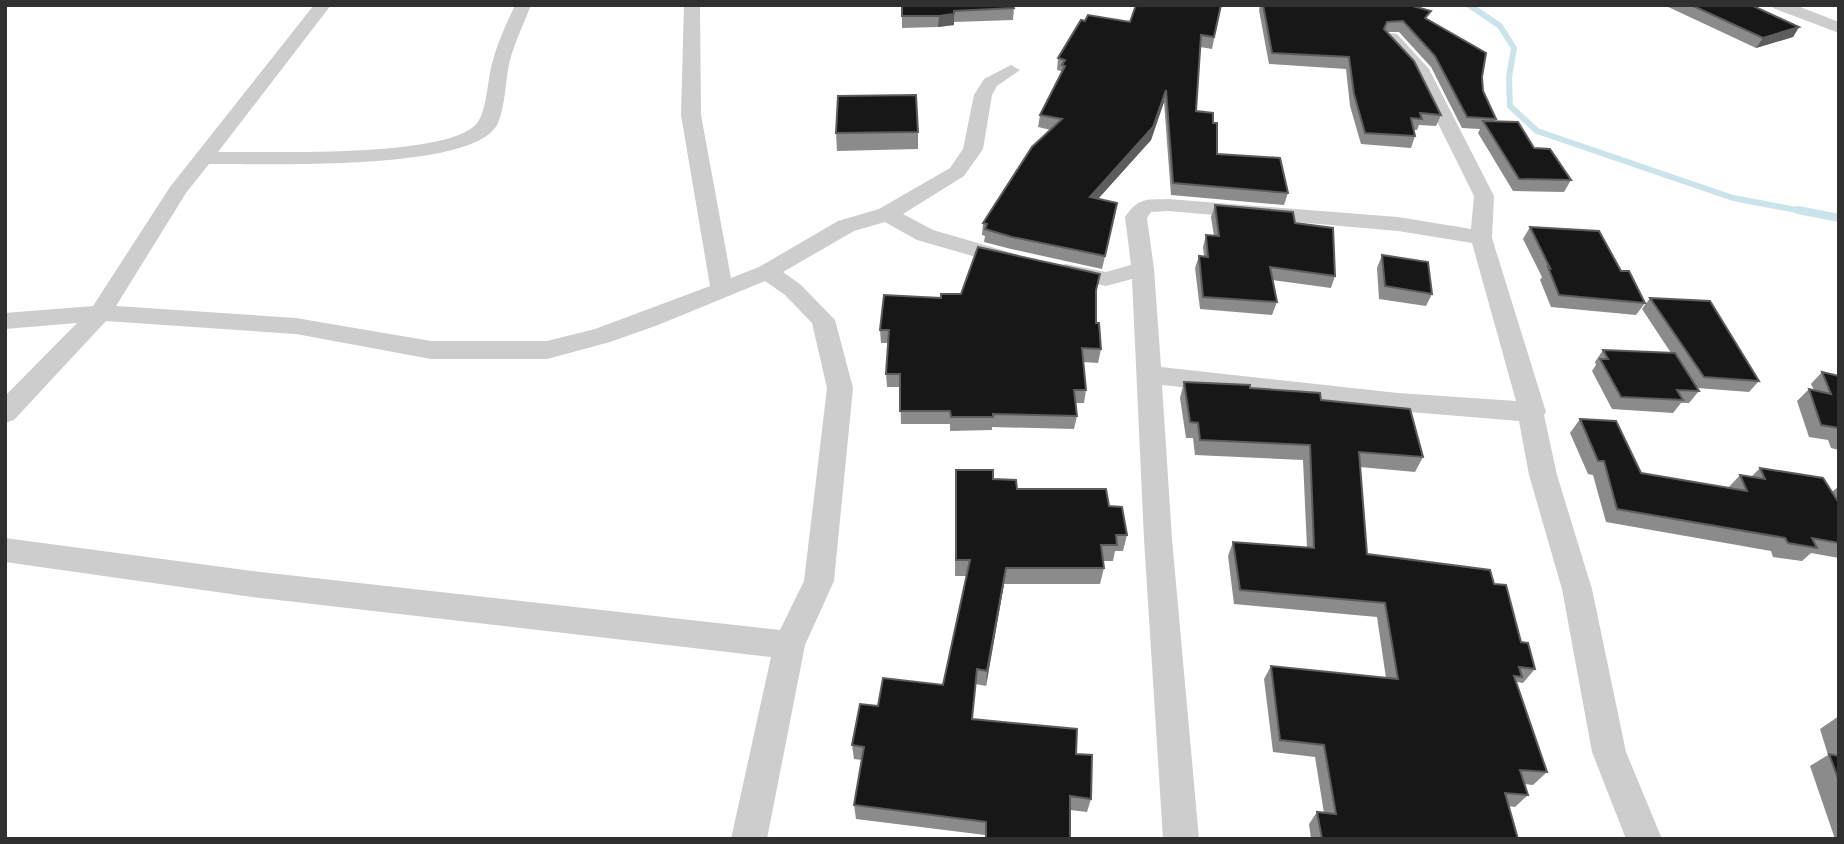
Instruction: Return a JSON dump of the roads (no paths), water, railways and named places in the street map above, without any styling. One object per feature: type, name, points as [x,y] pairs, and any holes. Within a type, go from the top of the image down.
[{"type":"street","points":[[5,413],[100,313],[177,191],[323,5]]},
{"type":"street","points":[[202,158],[381,155],[435,150],[472,137],[488,123],[502,58],[523,5]]},
{"type":"street","points":[[692,5],[691,115],[722,289]]},
{"type":"street","points":[[1779,5],[1839,27]]},
{"type":"street","points":[[1391,38],[1420,69],[1484,196],[1481,238],[1533,412],[1543,475],[1577,589],[1609,752],[1644,839]]},
{"type":"street","points":[[5,321],[100,313],[296,326],[431,350],[547,350],[601,336],[767,272],[846,226],[887,214],[957,172],[973,149],[983,95],[990,83],[1011,70]]},
{"type":"street","points":[[1181,839],[1147,374],[1143,269],[1136,217],[1145,205],[1190,206],[1398,224],[1481,238]]},
{"type":"street","points":[[887,214],[925,235],[1039,266],[1106,279],[1143,269]]},
{"type":"street","points":[[749,839],[758,806],[789,645],[819,581],[840,388],[823,320],[793,290],[767,272]]},
{"type":"street","points":[[1106,279],[1144,310]]},
{"type":"street","points":[[1147,374],[1398,401],[1533,412]]},
{"type":"street","points":[[5,550],[252,584],[789,645]]},
{"type":"waterway","points":[[1469,5],[1500,26],[1514,48],[1509,77],[1510,106],[1537,131],[1733,198],[1807,212]]},
{"type":"waterway","points":[[1798,210],[1839,218]]}]
